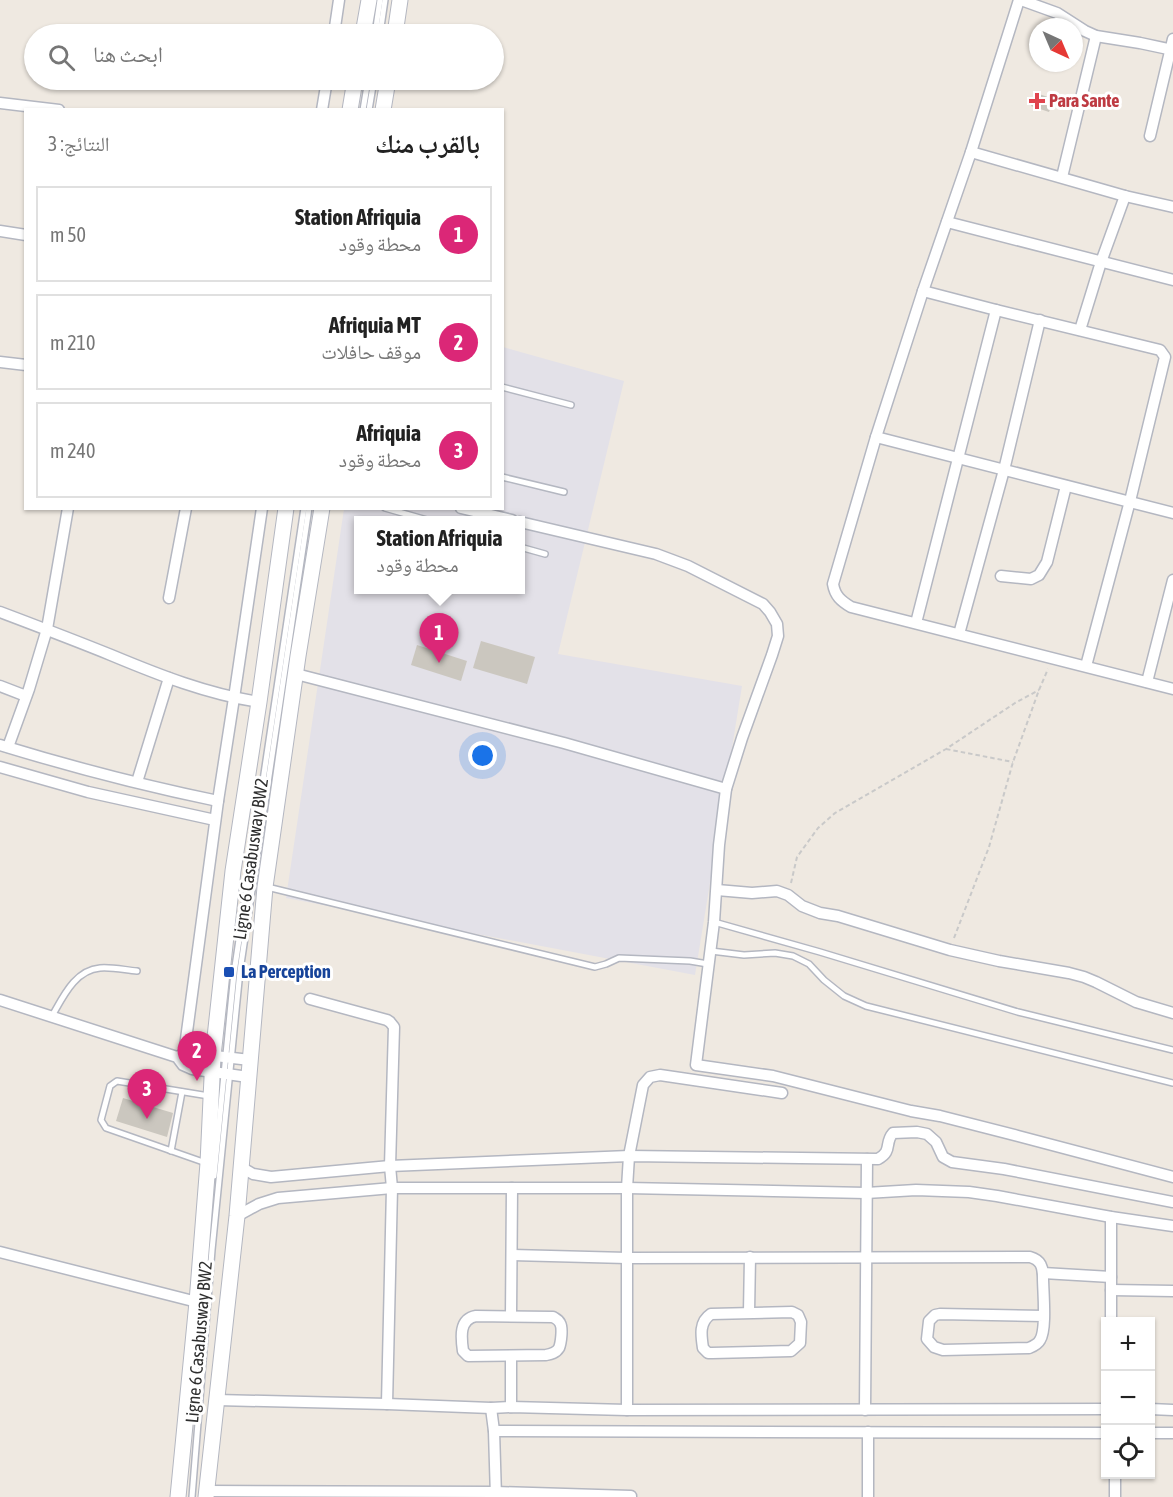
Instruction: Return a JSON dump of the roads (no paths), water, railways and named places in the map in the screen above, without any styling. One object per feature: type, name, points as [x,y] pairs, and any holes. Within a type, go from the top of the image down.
[{"type":"main road","points":[[365,24],[369,0]]},
{"type":"main road","points":[[396,24],[400,0]]},
{"type":"main road","points":[[350,108],[354,90]]},
{"type":"main road","points":[[383,108],[386,90]]},
{"type":"main road","points":[[178,1497],[197,1302],[208,1163],[210,1096],[222,1074],[233,872],[286,510]]},
{"type":"main road","points":[[206,1494],[237,1216],[265,887],[322,510]]},
{"type":"street","points":[[335,24],[339,0]]},
{"type":"street","points":[[1150,136],[1172,46],[1096,36],[1057,13],[1020,0],[876,437],[833,584],[834,592],[842,602],[851,607],[1173,688]]},
{"type":"street","points":[[1062,177],[1096,36]]},
{"type":"street","points":[[322,108],[325,90]]},
{"type":"street","points":[[0,103],[42,108]]},
{"type":"street","points":[[971,152],[1125,196],[1173,207]]},
{"type":"street","points":[[1080,330],[1125,196]]},
{"type":"street","points":[[947,222],[1173,280]]},
{"type":"street","points":[[0,231],[24,235]]},
{"type":"street","points":[[923,291],[1160,350],[1165,357],[1086,666]]},
{"type":"street","points":[[916,623],[996,310]]},
{"type":"street","points":[[959,634],[1004,470],[1040,320]]},
{"type":"street","points":[[0,362],[24,365]]},
{"type":"street","points":[[876,437],[1173,513]]},
{"type":"street","points":[[1001,576],[1031,579],[1039,575],[1047,562],[1066,486]]},
{"type":"street","points":[[68,510],[47,629],[26,696],[4,746],[65,764],[218,801]]},
{"type":"street","points":[[169,598],[186,510]]},
{"type":"street","points":[[248,1077],[187,1068],[179,1062],[261,510]]},
{"type":"street","points":[[470,510],[495,516]]},
{"type":"street","points":[[525,523],[674,560],[763,604],[777,624],[778,636],[726,789],[719,845],[711,951],[696,1065],[773,1076],[911,1111],[940,1116],[1173,1177]]},
{"type":"street","points":[[1147,682],[1173,580]]},
{"type":"street","points":[[0,612],[193,687],[259,702]]},
{"type":"street","points":[[296,674],[726,789]]},
{"type":"street","points":[[137,782],[169,678]]},
{"type":"street","points":[[0,686],[26,696]]},
{"type":"street","points":[[0,767],[88,792],[215,820]]},
{"type":"street","points":[[717,890],[777,891],[788,895],[802,906],[820,913],[838,916],[950,950],[1084,977],[1136,1002],[1173,1013]]},
{"type":"street","points":[[310,999],[387,1020],[394,1027],[387,1404]]},
{"type":"street","points":[[0,1000],[51,1018],[180,1055],[193,1053],[250,1060]]},
{"type":"street","points":[[627,1410],[627,1188],[629,1156],[643,1085],[646,1080],[655,1075],[782,1093]]},
{"type":"street","points":[[241,1167],[259,1176],[278,1176],[390,1166],[629,1156],[878,1159],[888,1152],[890,1137],[893,1133],[922,1132],[931,1137],[943,1157],[952,1162],[1004,1169],[1173,1203]]},
{"type":"street","points":[[865,1410],[867,1159]]},
{"type":"street","points":[[278,1176],[278,1198]]},
{"type":"street","points":[[237,1216],[259,1204],[278,1198],[392,1188],[627,1188],[866,1193],[916,1190],[969,1192],[1173,1226]]},
{"type":"street","points":[[511,1316],[513,1188]]},
{"type":"street","points":[[1111,1217],[1111,1317]]},
{"type":"street","points":[[0,1252],[197,1302]]},
{"type":"street","points":[[512,1255],[1030,1257],[1038,1261],[1043,1273],[1044,1316],[1044,1328],[1037,1344],[1029,1348],[943,1350],[934,1347],[927,1339],[929,1321],[935,1315],[940,1314],[1044,1316]]},
{"type":"street","points":[[749,1312],[750,1257]]},
{"type":"street","points":[[1043,1273],[1111,1277]]},
{"type":"street","points":[[1111,1290],[1173,1291]]},
{"type":"street","points":[[716,1312],[749,1312],[795,1313],[801,1322],[800,1343],[795,1349],[786,1352],[712,1353],[705,1351],[702,1345],[702,1326],[706,1317],[716,1312]]},
{"type":"street","points":[[511,1316],[553,1317],[559,1321],[561,1327],[560,1346],[551,1354],[468,1356],[463,1351],[462,1329],[466,1320],[471,1317],[511,1316]]},
{"type":"street","points":[[511,1356],[511,1407]]},
{"type":"street","points":[[217,1400],[627,1410],[1101,1409]]},
{"type":"street","points":[[491,1408],[496,1495]]},
{"type":"street","points":[[1155,1410],[1173,1410]]},
{"type":"street","points":[[494,1431],[1101,1433]]},
{"type":"street","points":[[868,1432],[868,1497]]},
{"type":"street","points":[[1155,1433],[1173,1433]]},
{"type":"street","points":[[1115,1479],[1115,1497]]},
{"type":"street","points":[[206,1494],[631,1497]]},
{"type":"lane","points":[[376,24],[380,0]]},
{"type":"lane","points":[[382,24],[386,0]]},
{"type":"lane","points":[[363,108],[366,90]]},
{"type":"lane","points":[[369,108],[372,90]]},
{"type":"lane","points":[[504,388],[571,405]]},
{"type":"lane","points":[[504,477],[564,492]]},
{"type":"lane","name":"Ligne 6 Casabusway BW2","points":[[223,1057],[304,510]]},
{"type":"lane","name":"Ligne 6 Casabusway BW2","points":[[223,1057],[240,971],[309,510]]},
{"type":"lane","points":[[392,510],[413,516]]},
{"type":"lane","points":[[525,548],[545,554]]},
{"type":"lane","points":[[265,887],[595,967],[619,958],[709,964]]},
{"type":"lane","points":[[714,922],[1018,1012],[1173,1050]]},
{"type":"lane","points":[[711,951],[744,955],[775,953],[793,956],[809,964],[844,996],[866,1006],[1173,1083]]},
{"type":"lane","points":[[51,1018],[75,980],[85,972],[98,968],[137,970]]},
{"type":"lane","name":"Ligne 6 Casabusway BW2","points":[[185,1497],[222,1074]]},
{"type":"lane","name":"Ligne 6 Casabusway BW2","points":[[192,1497],[212,1250],[222,1074]]},
{"type":"lane","points":[[208,1163],[106,1128],[101,1120],[110,1086],[117,1081],[210,1096]]},
{"type":"lane","points":[[171,1151],[182,1092]]},
{"type":"place","name":"Para Sante","points":[[1037,101]]},
{"type":"place","name":"Station Afriquia","points":[[439,663]]},
{"type":"place","name":"La Perception","points":[[229,972]]},
{"type":"place","name":"Afriquia MT","points":[[197,1081]]},
{"type":"place","name":"Afriquia","points":[[147,1119]]}]
